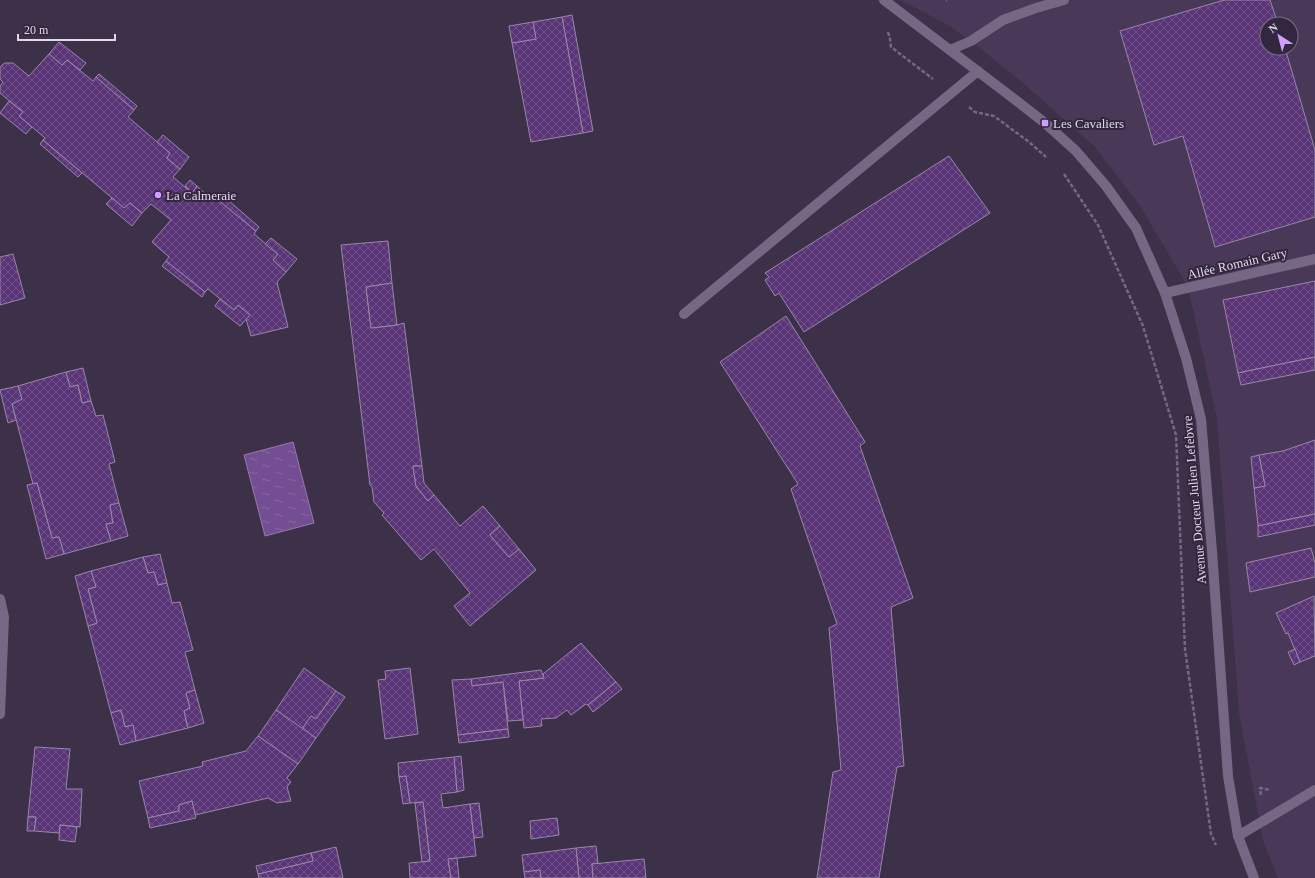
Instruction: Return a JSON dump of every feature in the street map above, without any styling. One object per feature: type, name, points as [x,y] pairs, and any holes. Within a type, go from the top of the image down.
[{"type":"street","name":"Avenue Docteur Julien Lefebvre","points":[[884,0],[1045,123],[1076,152],[1106,186],[1136,228],[1165,293],[1186,358],[1201,419],[1228,776],[1238,836],[1254,878]]},
{"type":"street","points":[[950,50],[977,38],[1003,20],[1064,0]]},
{"type":"street","points":[[684,314],[978,71]]},
{"type":"street","name":"Allée Romain Gary","points":[[1165,293],[1315,259]]},
{"type":"street","points":[[0,599],[4,617],[0,714]]},
{"type":"street","points":[[1238,836],[1315,790]]},
{"type":"path","points":[[887,31],[891,47],[975,112],[994,116],[1029,142],[1051,161]]},
{"type":"path","points":[[1062,171],[1098,225],[1143,326],[1176,435],[1185,649],[1210,834],[1216,846]]},
{"type":"shaded area","points":[[900,0],[1315,0],[1315,878],[1278,878],[1263,841],[1239,713],[1217,419],[1188,287],[1139,204],[1094,146],[1024,84],[976,45],[948,25]]},
{"type":"water","points":[[293,442],[314,523],[265,536],[244,455]]},
{"type":"building","points":[[1224,0],[1270,0],[1275,16],[1259,16],[1259,56],[1287,56],[1315,150],[1315,217],[1215,247],[1183,136],[1154,145],[1120,31]]},
{"type":"building","points":[[572,15],[593,131],[583,133],[562,17]]},
{"type":"building","points":[[562,17],[583,133],[531,142],[512,43],[536,39],[533,22]]},
{"type":"building","points":[[533,22],[536,39],[512,43],[509,26]]},
{"type":"building","points":[[59,42],[86,63],[80,70],[67,60],[62,65],[49,54]]},
{"type":"building","name":"La Calmeraie","points":[[49,54],[62,65],[67,60],[93,81],[96,77],[134,110],[128,117],[170,153],[167,158],[180,169],[173,177],[192,193],[197,186],[214,202],[217,199],[256,231],[254,234],[278,254],[273,260],[286,272],[277,282],[288,327],[251,336],[246,319],[250,315],[238,305],[234,310],[208,289],[205,292],[166,261],[169,257],[152,242],[171,220],[151,204],[142,213],[130,203],[124,208],[43,140],[45,138],[19,116],[23,112],[0,93],[0,86],[3,82],[0,79],[0,68],[5,63],[13,63],[29,76]]},
{"type":"building","points":[[99,74],[137,106],[134,110],[96,77]]},
{"type":"building","points":[[9,101],[23,112],[19,116],[32,127],[26,134],[0,113]]},
{"type":"building","points":[[163,135],[189,157],[180,169],[167,158],[170,153],[157,142]]},
{"type":"building","points":[[43,140],[82,173],[78,177],[40,144]]},
{"type":"building","points":[[949,156],[990,213],[804,332],[779,293],[775,296],[765,280],[769,277],[765,273]]},
{"type":"building","points":[[190,180],[197,186],[192,193],[185,186]]},
{"type":"building","points":[[221,194],[259,227],[256,231],[217,199]]},
{"type":"building","points":[[112,198],[124,208],[130,203],[142,213],[132,226],[106,204]]},
{"type":"building","points":[[271,238],[297,259],[286,272],[273,260],[278,254],[265,244]]},
{"type":"building","points":[[388,241],[392,283],[366,287],[371,328],[404,323],[422,466],[413,466],[416,486],[428,501],[434,495],[460,526],[483,506],[500,526],[490,535],[509,557],[519,549],[536,570],[470,626],[454,606],[470,593],[434,549],[421,560],[382,515],[384,513],[374,502],[372,487],[370,485],[341,245]]},
{"type":"building","points":[[13,254],[25,298],[0,305],[0,257]]},
{"type":"building","points":[[166,261],[205,292],[202,297],[162,266]]},
{"type":"building","points":[[1315,281],[1315,357],[1238,373],[1223,300]]},
{"type":"building","points":[[392,283],[397,325],[371,328],[366,287]]},
{"type":"building","points":[[220,299],[234,310],[238,305],[250,315],[240,326],[215,306]]},
{"type":"building","points":[[786,316],[865,442],[860,446],[913,598],[891,607],[904,766],[897,767],[879,878],[817,878],[833,772],[841,770],[829,628],[837,624],[791,489],[798,484],[720,362]]},
{"type":"building","points":[[1315,357],[1315,370],[1241,385],[1238,373]]},
{"type":"building","points":[[83,368],[91,401],[82,403],[78,385],[70,387],[66,372]]},
{"type":"building","points":[[66,372],[70,387],[78,385],[82,403],[91,401],[96,416],[103,415],[115,462],[109,464],[119,503],[110,505],[113,523],[106,524],[111,541],[64,554],[59,537],[52,538],[37,483],[33,484],[12,404],[22,399],[18,386]]},
{"type":"building","points":[[18,386],[22,399],[12,404],[16,420],[8,423],[0,390]]},
{"type":"building","points":[[1315,440],[1315,514],[1258,526],[1254,488],[1265,486],[1259,455],[1283,451]]},
{"type":"building","points":[[1259,455],[1265,486],[1254,488],[1251,457]]},
{"type":"building","points":[[413,466],[422,466],[424,483],[434,495],[428,501],[416,486]]},
{"type":"building","points":[[37,483],[52,538],[59,537],[64,554],[46,559],[27,485]]},
{"type":"building","points":[[119,503],[128,536],[111,541],[106,524],[113,523],[110,505]]},
{"type":"building","points":[[1315,514],[1315,525],[1258,537],[1258,526]]},
{"type":"building","points":[[500,526],[519,549],[509,557],[490,535]]},
{"type":"building","points":[[1311,548],[1315,563],[1315,577],[1250,592],[1246,563]]},
{"type":"building","points":[[160,554],[167,583],[158,585],[154,572],[148,573],[143,557]]},
{"type":"building","points":[[143,557],[148,573],[154,572],[158,585],[167,583],[172,603],[180,602],[193,650],[185,652],[195,690],[186,693],[190,708],[184,711],[188,728],[136,741],[133,725],[125,727],[121,710],[111,713],[88,626],[97,623],[88,589],[96,587],[91,571]]},
{"type":"building","points":[[91,571],[96,587],[88,589],[97,623],[88,626],[75,576]]},
{"type":"building","points":[[1314,596],[1315,656],[1300,662],[1288,633],[1286,634],[1276,613]]},
{"type":"building","points":[[581,643],[616,682],[588,705],[586,704],[571,715],[567,710],[556,718],[541,719],[542,726],[524,728],[519,681],[544,678],[543,674]]},
{"type":"building","points":[[1295,649],[1300,662],[1294,665],[1288,652]]},
{"type":"building","points":[[304,668],[336,691],[316,719],[311,716],[302,729],[276,710]]},
{"type":"building","points":[[410,668],[418,734],[385,739],[378,680],[386,679],[385,671]]},
{"type":"building","points":[[541,670],[544,678],[519,681],[523,720],[508,721],[503,682],[472,686],[471,679]]},
{"type":"building","points":[[471,679],[472,686],[503,682],[508,729],[458,735],[452,680]]},
{"type":"building","points":[[616,682],[622,689],[593,712],[588,705]]},
{"type":"building","points":[[195,690],[204,723],[188,728],[184,711],[190,708],[186,693]]},
{"type":"building","points":[[336,691],[345,697],[316,738],[302,729],[311,716],[316,719]]},
{"type":"building","points":[[121,710],[125,727],[133,725],[136,741],[120,745],[111,713]]},
{"type":"building","points":[[276,710],[316,738],[298,764],[258,736]]},
{"type":"building","points":[[508,729],[509,737],[459,743],[458,735]]},
{"type":"building","points":[[258,736],[298,764],[287,778],[291,782],[287,787],[291,801],[277,803],[268,798],[195,815],[192,801],[179,805],[179,811],[148,818],[139,781],[203,766],[202,762],[246,751]]},
{"type":"building","points":[[35,747],[70,749],[66,789],[82,789],[80,827],[60,825],[59,833],[34,831],[36,817],[28,817]]},
{"type":"building","points":[[461,756],[464,790],[457,792],[454,757]]},
{"type":"building","points":[[454,757],[457,792],[441,794],[443,808],[470,804],[476,856],[448,859],[451,878],[410,878],[409,863],[430,861],[423,802],[410,803],[406,776],[399,777],[398,763]]},
{"type":"building","points":[[406,776],[410,803],[403,804],[399,777]]},
{"type":"building","points":[[192,801],[196,818],[150,828],[148,818],[179,811],[179,805]]},
{"type":"building","points":[[423,802],[430,861],[422,862],[415,803]]},
{"type":"building","points":[[479,803],[483,837],[474,838],[470,804]]},
{"type":"building","points":[[28,817],[36,817],[34,831],[27,831]]},
{"type":"building","points":[[557,818],[559,835],[531,839],[530,821]]},
{"type":"building","points":[[60,825],[77,827],[75,842],[59,840]]},
{"type":"building","points":[[596,846],[598,863],[592,864],[593,878],[579,878],[576,848]]},
{"type":"building","points":[[336,847],[343,878],[259,878],[258,874],[313,861],[311,853]]},
{"type":"building","points":[[576,848],[579,878],[541,878],[540,870],[524,872],[522,855]]},
{"type":"building","points":[[311,853],[313,861],[258,874],[256,866]]},
{"type":"building","points":[[457,858],[459,878],[451,878],[448,859]]},
{"type":"building","points":[[644,859],[646,878],[593,878],[592,864]]},
{"type":"building","points":[[540,870],[541,878],[525,878],[524,872]]},
{"type":"place","name":"Les Cavaliers","points":[[1045,123]]},
{"type":"place","name":"La Calmeraie","points":[[158,195]]}]
